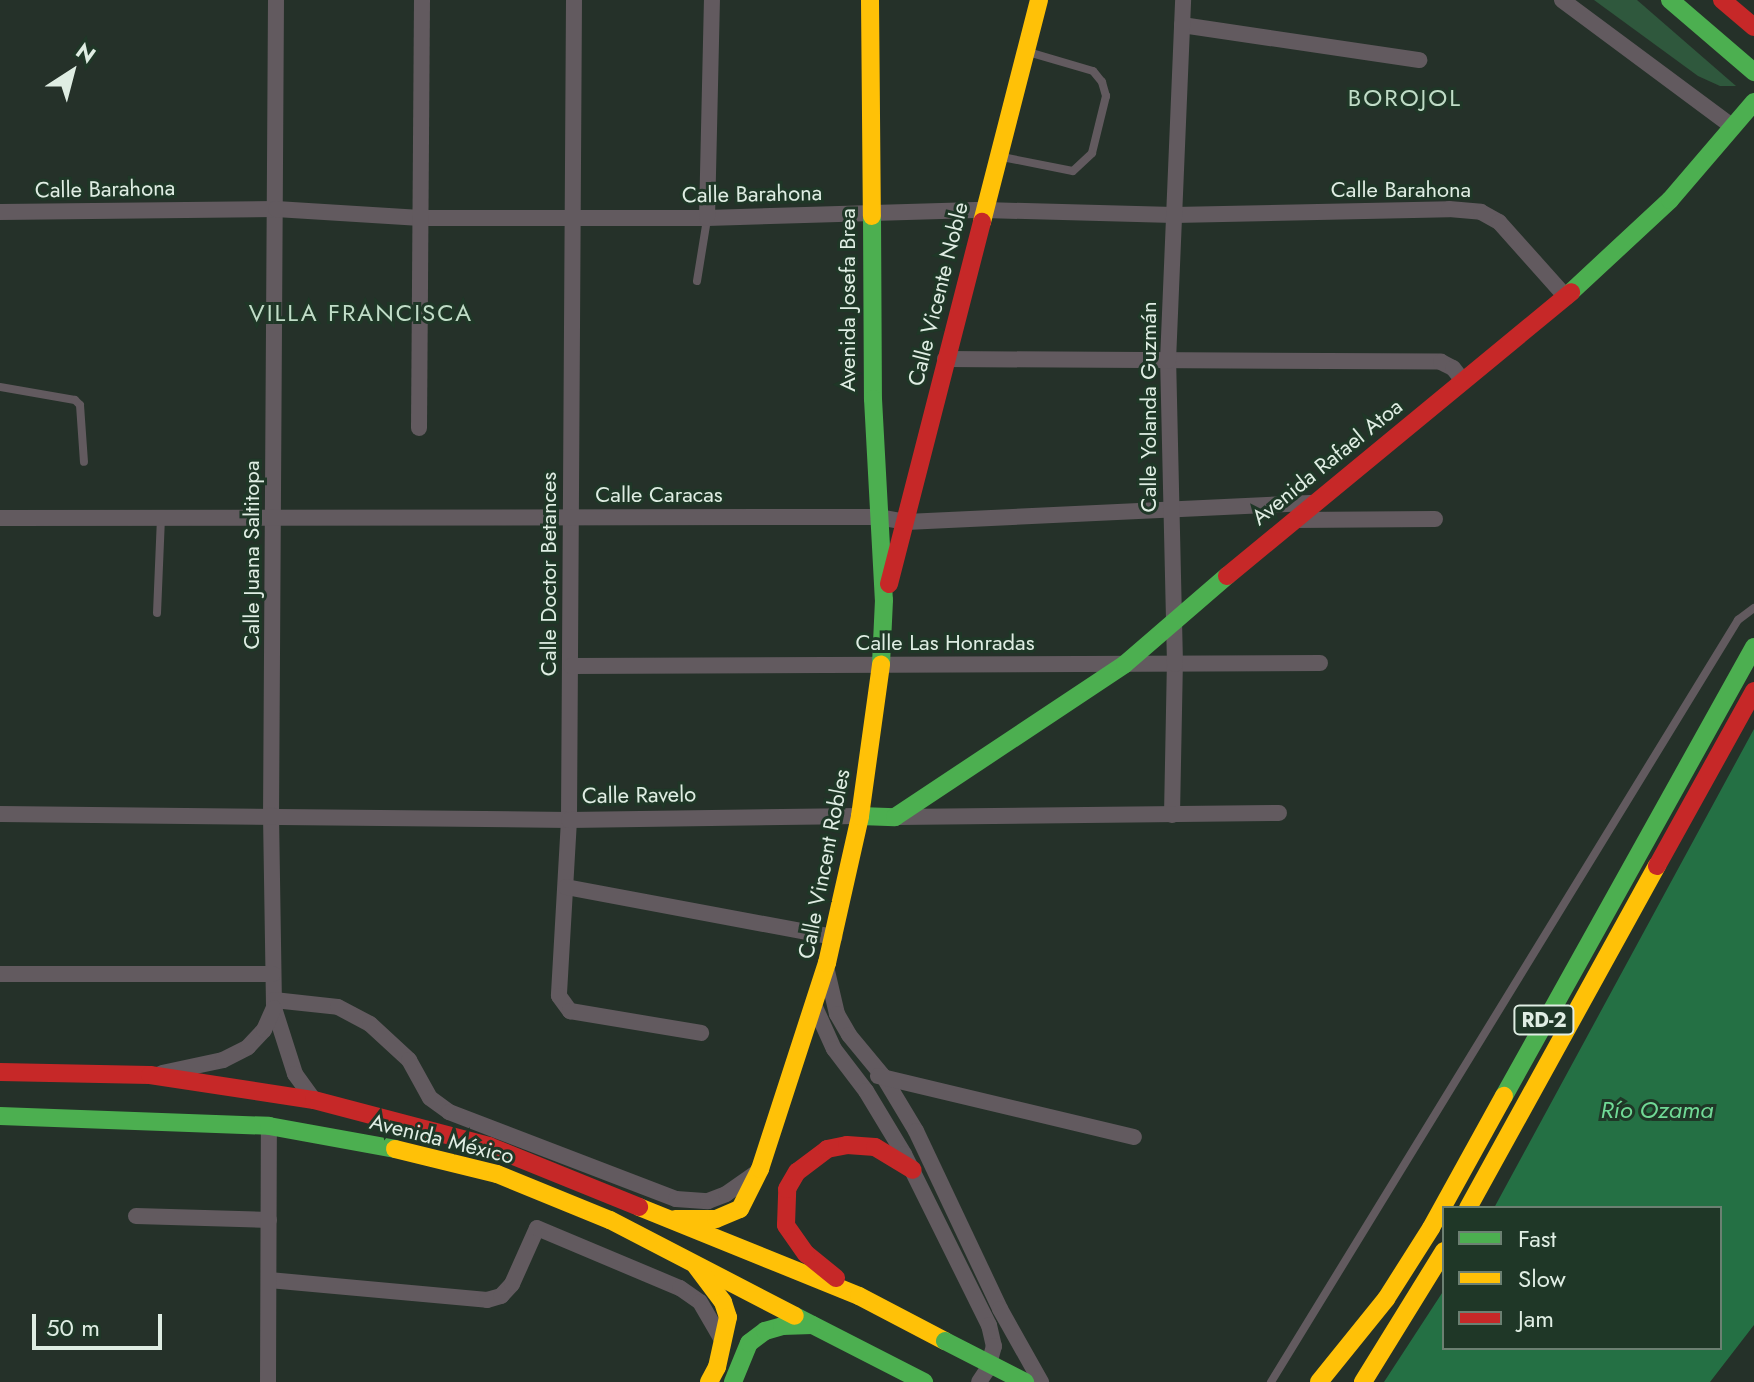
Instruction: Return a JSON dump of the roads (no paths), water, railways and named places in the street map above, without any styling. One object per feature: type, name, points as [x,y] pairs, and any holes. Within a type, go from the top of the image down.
[{"type":"main road","name":"Avenida Josefa Brea","points":[[870,0],[878,517],[884,600]]},
{"type":"main road","name":"Calle Vicente Noble","points":[[884,600],[1039,0]]},
{"type":"main road","points":[[1670,0],[1754,72]]},
{"type":"main road","points":[[1722,0],[1754,27]]},
{"type":"main road","name":"Avenida Rafael Atoa","points":[[895,817],[1125,664],[1172,621],[1566,297],[1670,200],[1754,102]]},
{"type":"main road","name":"Calle Vincent Robles","points":[[827,963],[860,816],[881,665],[884,600]]},
{"type":"main road","name":"RD-2","points":[[1443,1206],[1754,647]]},
{"type":"main road","name":"RD-2","points":[[1469,1206],[1754,691]]},
{"type":"main road","name":"Calle Ravelo","points":[[860,816],[895,817]]},
{"type":"main road","name":"Avenida México","points":[[675,1219],[716,1219],[740,1209],[760,1169],[827,963]]},
{"type":"main road","name":"Avenida México","points":[[0,1072],[150,1075],[314,1100],[489,1146],[859,1296],[1025,1382]]},
{"type":"main road","name":"Avenida México","points":[[0,1116],[269,1126],[377,1145],[497,1174],[610,1220],[924,1382]]},
{"type":"main road","points":[[859,1296],[806,1254],[786,1225],[787,1189],[810,1159],[827,1149],[847,1145],[875,1147],[913,1170]]},
{"type":"main road","name":"RD-2","points":[[1319,1382],[1386,1299],[1442,1208]]},
{"type":"main road","points":[[1363,1382],[1442,1254]]},
{"type":"main road","points":[[693,1262],[723,1302],[728,1317],[717,1367],[709,1382]]},
{"type":"main road","points":[[733,1382],[749,1343],[765,1331],[782,1326],[815,1325]]},
{"type":"street","name":"Calle Juana Saltitopa","points":[[276,0],[271,815],[274,1004],[295,1074],[314,1100]]},
{"type":"street","points":[[419,428],[422,0]]},
{"type":"street","name":"Calle Doctor Betances","points":[[574,0],[569,820],[559,996],[570,1011],[701,1033]]},
{"type":"street","points":[[707,218],[712,0]]},
{"type":"street","name":"Calle Yolanda Guzmán","points":[[1172,815],[1175,664],[1169,509],[1168,361],[1183,0]]},
{"type":"street","points":[[1562,0],[1733,127]]},
{"type":"street","points":[[1182,25],[1419,60]]},
{"type":"street","name":"Calle Barahona","points":[[0,212],[276,209],[421,218],[707,218],[984,210],[1174,215],[1449,209],[1481,212],[1499,222],[1566,297]]},
{"type":"street","points":[[945,359],[1441,362],[1453,368],[1463,381]]},
{"type":"street","name":"Calle Caracas","points":[[0,518],[878,517],[906,522],[1316,503]]},
{"type":"street","points":[[1294,520],[1435,519]]},
{"type":"street","name":"Calle Las Honradas","points":[[571,666],[1320,663]]},
{"type":"street","name":"Calle Ravelo","points":[[895,817],[1279,813]]},
{"type":"street","name":"Calle Ravelo","points":[[0,814],[569,820],[860,816]]},
{"type":"street","points":[[566,887],[834,937]]},
{"type":"street","name":"Calle Vincent Robles","points":[[827,963],[830,994],[837,1014],[849,1035],[883,1076],[916,1131],[1012,1331],[1041,1382]]},
{"type":"street","points":[[0,974],[273,974]]},
{"type":"street","points":[[150,1075],[223,1060],[248,1047],[264,1030],[274,1004],[338,1007],[370,1024],[409,1060],[430,1098],[449,1112],[676,1199],[708,1201],[726,1194],[760,1169]]},
{"type":"street","points":[[814,1005],[826,1036],[913,1170],[989,1325],[994,1346],[987,1370],[979,1382]]},
{"type":"street","points":[[852,1073],[883,1076],[1134,1137]]},
{"type":"street","points":[[268,1382],[269,1126]]},
{"type":"street","points":[[136,1216],[269,1220]]},
{"type":"street","points":[[269,1280],[487,1300],[501,1296],[512,1284],[537,1228],[680,1288],[700,1302],[722,1340]]},
{"type":"lane","points":[[997,156],[1073,171],[1092,153],[1106,96],[1102,82],[1093,71],[1026,52]]},
{"type":"lane","points":[[697,281],[707,218]]},
{"type":"lane","points":[[0,387],[75,400],[80,405],[84,462]]},
{"type":"lane","points":[[157,613],[161,518]]},
{"type":"lane","points":[[1271,1382],[1738,620],[1754,608]]},
{"type":"water","name":"Río Ozama","points":[[1754,729],[1754,1325],[1710,1382],[1384,1382],[1442,1293],[1442,1350],[1722,1350],[1722,1206],[1495,1206]]},
{"type":"district","name":"BOROJOL","points":[[1405,98]]},
{"type":"district","name":"VILLA FRANCISCA","points":[[361,313]]}]
